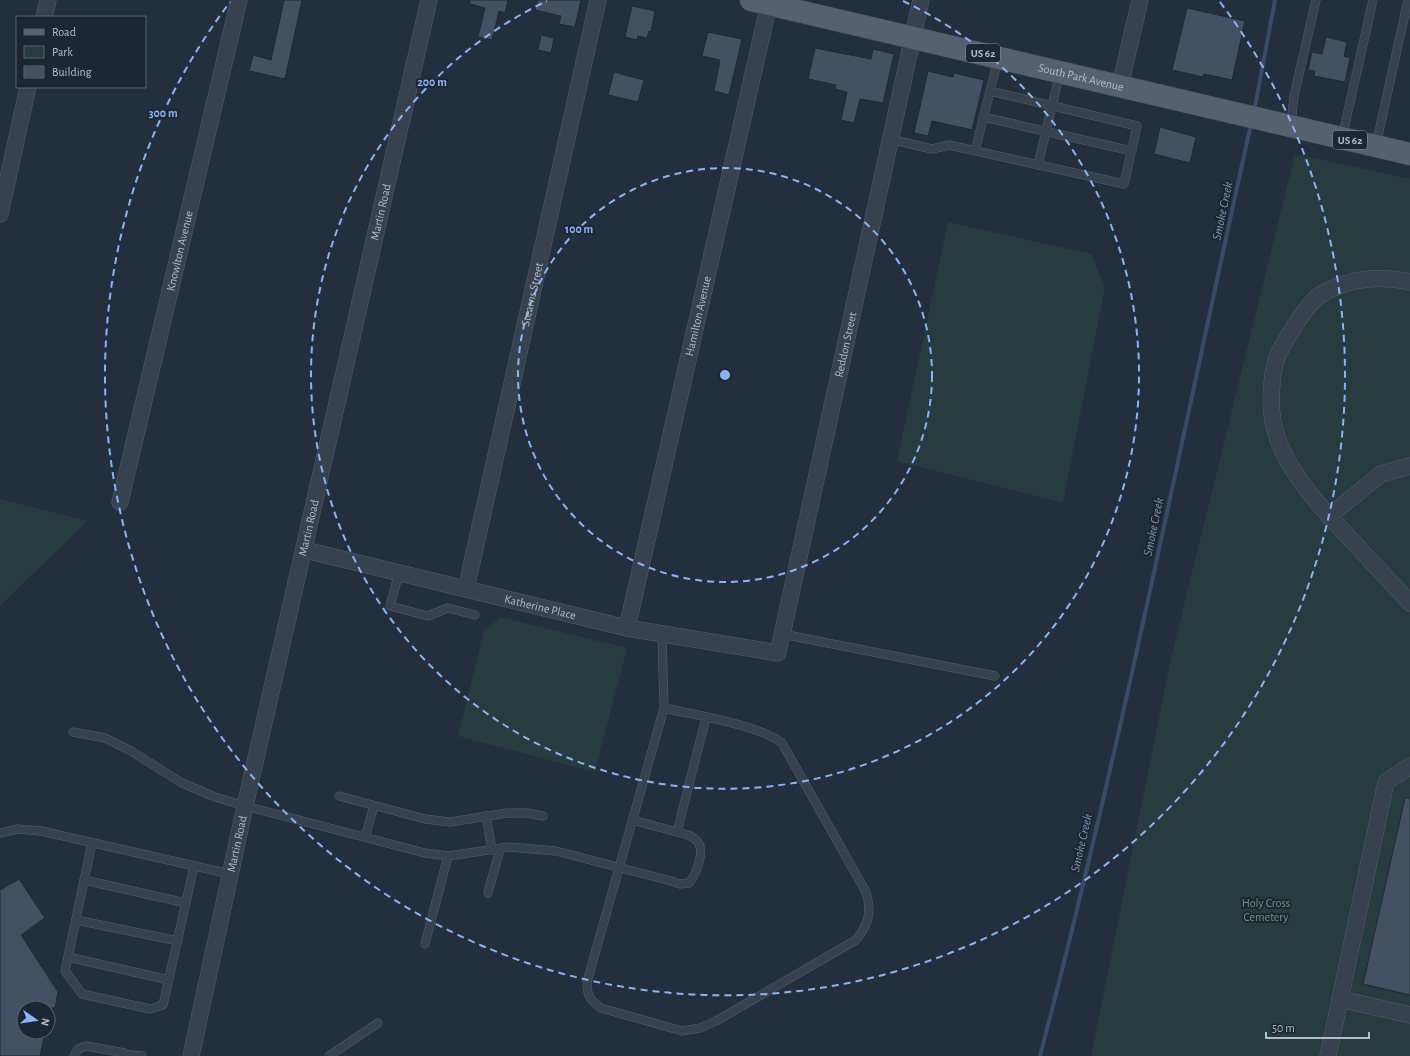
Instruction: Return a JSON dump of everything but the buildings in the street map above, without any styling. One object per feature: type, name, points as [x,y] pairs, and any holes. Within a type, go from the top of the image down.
[{"type":"main road","name":"South Park Avenue","points":[[760,2],[812,10],[912,37],[1410,154]]},
{"type":"street","points":[[44,16],[48,0]]},
{"type":"street","name":"Knowlton Avenue","points":[[120,502],[239,0]]},
{"type":"street","name":"Martin Road","points":[[195,1055],[230,874],[245,806],[305,550],[429,0]]},
{"type":"street","name":"Stearns Street","points":[[466,589],[598,0]]},
{"type":"street","name":"Reddon Street","points":[[778,653],[921,0]]},
{"type":"street","points":[[1120,86],[1140,0]]},
{"type":"street","name":"Hamilton Avenue","points":[[627,628],[760,2]]},
{"type":"street","points":[[0,214],[28,88]]},
{"type":"street","points":[[1410,282],[1391,277],[1349,281],[1319,296],[1299,319],[1276,361],[1273,379],[1272,414],[1280,444],[1297,478],[1329,516],[1410,603]]},
{"type":"street","points":[[1329,516],[1381,474],[1410,466]]},
{"type":"street","name":"Katherine Place","points":[[305,550],[627,628],[778,653]]},
{"type":"street","points":[[1328,1056],[1386,782],[1410,766]]},
{"type":"street","points":[[1340,999],[1410,1015]]},
{"type":"lane","points":[[1291,126],[1294,96],[1316,0]]},
{"type":"lane","points":[[1342,138],[1373,0]]},
{"type":"lane","points":[[1376,146],[1408,0]]},
{"type":"lane","points":[[975,151],[998,57]]},
{"type":"lane","points":[[1038,165],[1060,71]]},
{"type":"lane","points":[[890,139],[932,148],[949,145],[1124,184],[1138,126],[990,91]]},
{"type":"lane","points":[[983,117],[1132,151]]},
{"type":"lane","points":[[400,573],[390,606],[428,616],[448,608],[475,615]]},
{"type":"lane","points":[[662,634],[664,708],[587,982],[587,994],[591,1001],[600,1008],[682,1031],[700,1028],[716,1021],[856,940],[864,931],[870,906],[866,892],[782,744],[773,736],[756,730],[664,708]]},
{"type":"lane","points":[[782,634],[995,676]]},
{"type":"lane","points":[[677,832],[706,718]]},
{"type":"lane","points":[[73,732],[105,738],[131,751],[182,782],[215,797],[425,853],[448,856],[509,847],[556,852],[680,884],[689,883],[694,878],[701,848],[699,842],[692,837],[677,832],[632,820]]},
{"type":"lane","points":[[339,796],[425,819],[450,822],[508,813],[528,812],[544,816]]},
{"type":"lane","points":[[365,838],[374,806]]},
{"type":"lane","points":[[486,816],[496,850],[488,893]]},
{"type":"lane","points":[[0,833],[18,829],[41,831],[230,874]]},
{"type":"lane","points":[[92,843],[65,971],[82,994],[150,1010],[163,1005],[194,866]]},
{"type":"lane","points":[[425,944],[448,856]]},
{"type":"lane","points":[[84,880],[186,903]]},
{"type":"lane","points":[[76,920],[178,941]]},
{"type":"lane","points":[[68,957],[169,980]]},
{"type":"lane","points":[[328,1056],[378,1023]]},
{"type":"lane","points":[[74,1056],[78,1049],[86,1046],[121,1055],[142,1056]]},
{"type":"green space","name":"Holy Cross Cemetery","points":[[1295,154],[1410,179],[1410,1056],[1091,1056],[1171,658]]},
{"type":"green space","points":[[948,222],[1091,254],[1105,287],[1063,503],[897,461]]},
{"type":"green space","points":[[0,499],[87,521],[0,606]]},
{"type":"green space","points":[[501,617],[627,648],[595,772],[458,736],[484,631]]},
{"type":"waterway","name":"Smoke Creek","points":[[1254,112],[1275,0]]},
{"type":"waterway","name":"Smoke Creek","points":[[1040,1056],[1124,708],[1251,124]]}]
